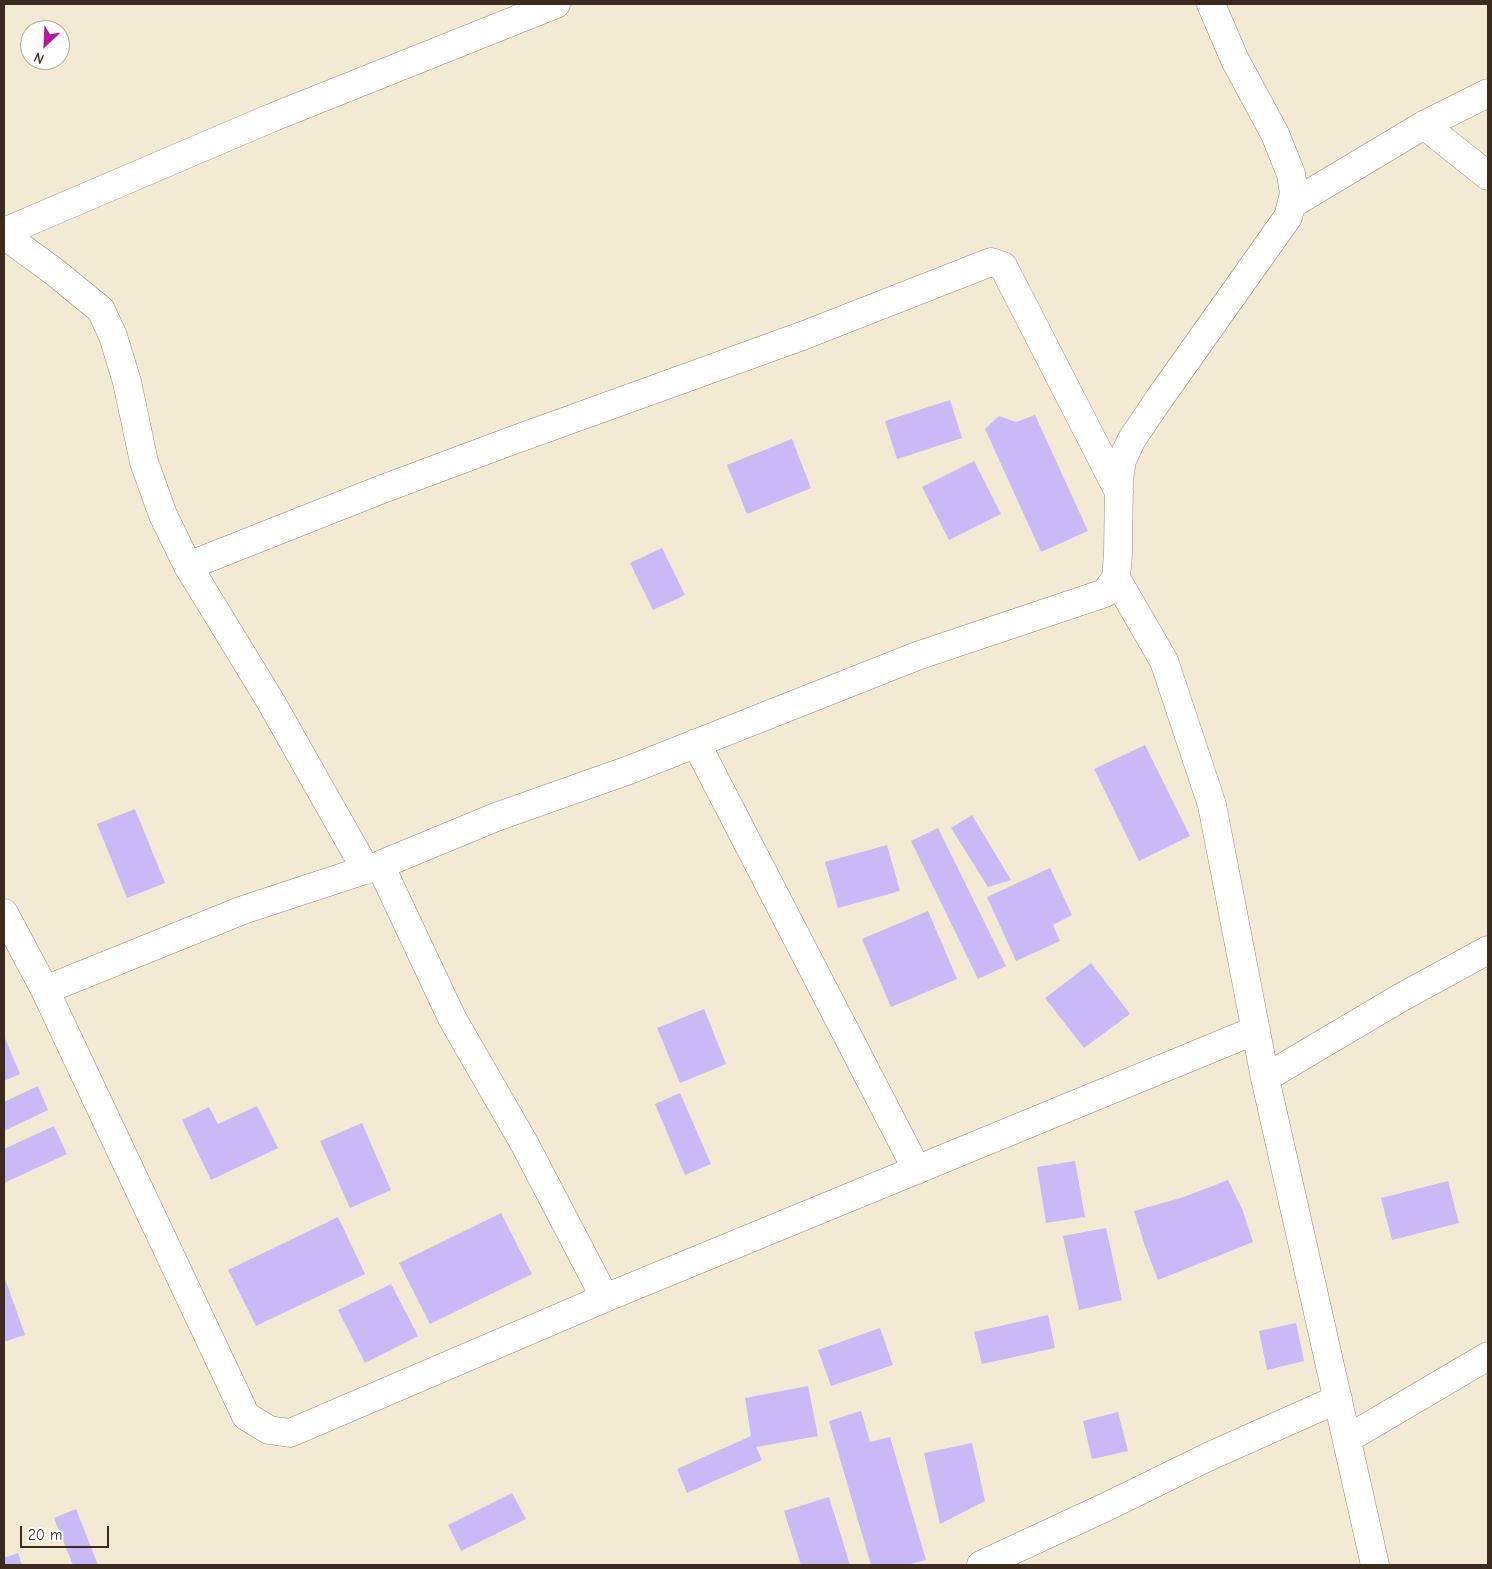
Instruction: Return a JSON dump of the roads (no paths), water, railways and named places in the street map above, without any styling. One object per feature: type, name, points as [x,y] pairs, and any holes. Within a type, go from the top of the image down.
[{"type":"street","points":[[556,4],[271,118],[4,234],[101,310],[108,323],[127,382],[144,462],[163,515],[188,566],[373,868],[452,1018],[524,1143],[605,1298]]},
{"type":"street","points":[[45,990],[243,910],[373,868],[496,817],[629,770],[917,656],[1105,593],[1116,578],[1119,479],[1122,460],[1132,439],[1288,217],[1294,194],[1291,174],[1278,142],[1235,60],[1211,4]]},
{"type":"street","points":[[1292,204],[1424,125],[1488,93]]},
{"type":"street","points":[[1424,125],[1488,176]]},
{"type":"street","points":[[188,566],[415,477],[802,336],[991,262],[1003,266],[1119,492]]},
{"type":"street","points":[[1116,578],[1164,661],[1212,806],[1265,1078],[1375,1565]]},
{"type":"street","points":[[696,743],[916,1170]]},
{"type":"street","points":[[4,913],[45,990],[246,1416],[269,1430],[290,1433],[605,1298],[1256,1030]]},
{"type":"street","points":[[1265,1078],[1400,998],[1488,950]]},
{"type":"street","points":[[1347,1439],[1488,1356]]},
{"type":"street","points":[[981,1565],[1210,1456],[1338,1399]]}]
